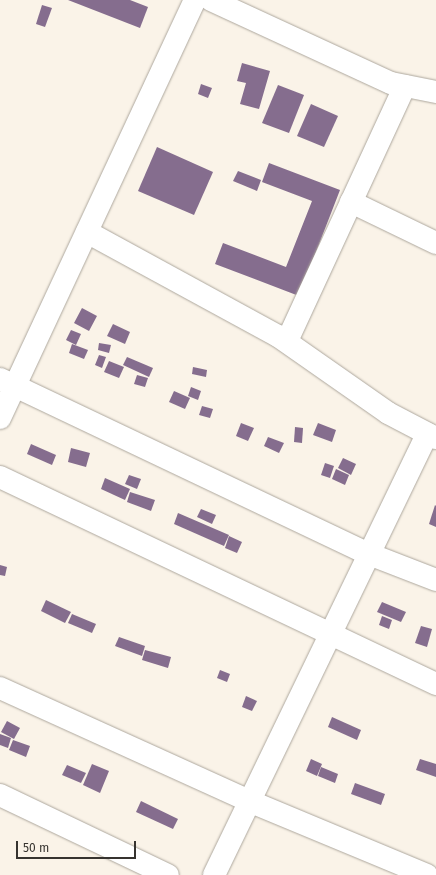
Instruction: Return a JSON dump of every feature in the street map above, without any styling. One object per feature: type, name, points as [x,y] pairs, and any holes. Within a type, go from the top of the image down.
[{"type":"street","points":[[0,418],[7,383],[87,232],[195,0]]},
{"type":"street","points":[[211,0],[391,82],[436,92]]},
{"type":"street","points":[[286,342],[405,86]]},
{"type":"street","points":[[351,202],[436,243]]},
{"type":"street","points":[[87,232],[286,342],[388,413],[431,436],[369,554],[214,875]]},
{"type":"street","points":[[7,383],[369,554],[436,580]]},
{"type":"street","points":[[0,477],[331,632],[436,684]]},
{"type":"street","points":[[0,688],[249,801],[427,875]]},
{"type":"street","points":[[0,795],[168,875]]},
{"type":"building","points":[[68,0],[130,0],[148,7],[140,28]]},
{"type":"building","points":[[42,5],[52,8],[45,27],[36,24]]},
{"type":"building","points":[[242,63],[270,71],[259,109],[240,104],[246,83],[237,81]]},
{"type":"building","points":[[201,84],[212,88],[208,98],[198,94]]},
{"type":"building","points":[[278,85],[304,95],[289,133],[262,123]]},
{"type":"building","points":[[311,104],[338,116],[324,147],[297,136]]},
{"type":"building","points":[[157,147],[213,172],[194,215],[138,191]]},
{"type":"building","points":[[269,163],[340,190],[299,296],[215,264],[223,243],[286,267],[312,201],[262,182]]},
{"type":"building","points":[[238,171],[261,180],[257,191],[233,181]]},
{"type":"building","points":[[82,308],[97,316],[89,331],[74,323]]},
{"type":"building","points":[[113,324],[130,332],[125,344],[107,336]]},
{"type":"building","points":[[71,330],[81,334],[76,345],[66,340]]},
{"type":"building","points":[[99,343],[111,345],[109,353],[98,350]]},
{"type":"building","points":[[72,344],[88,350],[84,359],[69,353]]},
{"type":"building","points":[[99,355],[106,357],[102,368],[95,365]]},
{"type":"building","points":[[127,357],[153,368],[149,377],[123,365]]},
{"type":"building","points":[[109,361],[124,367],[119,378],[104,372]]},
{"type":"building","points":[[193,367],[207,370],[206,377],[192,374]]},
{"type":"building","points":[[137,375],[148,378],[145,387],[134,384]]},
{"type":"building","points":[[191,387],[201,391],[198,400],[188,396]]},
{"type":"building","points":[[174,391],[190,398],[185,409],[169,402]]},
{"type":"building","points":[[202,406],[213,409],[210,418],[199,415]]},
{"type":"building","points":[[241,423],[254,428],[248,441],[236,436]]},
{"type":"building","points":[[318,423],[336,430],[332,442],[313,435]]},
{"type":"building","points":[[295,427],[303,428],[302,443],[294,442]]},
{"type":"building","points":[[268,437],[284,443],[279,453],[264,446]]},
{"type":"building","points":[[31,444],[56,455],[52,465],[27,454]]},
{"type":"building","points":[[71,448],[90,453],[86,467],[68,462]]},
{"type":"building","points":[[343,458],[356,464],[351,475],[338,468]]},
{"type":"building","points":[[325,463],[334,466],[330,478],[321,475]]},
{"type":"building","points":[[336,469],[349,475],[345,485],[332,479]]},
{"type":"building","points":[[129,475],[141,479],[137,489],[125,484]]},
{"type":"building","points":[[105,478],[130,489],[125,500],[101,489]]},
{"type":"building","points":[[130,492],[155,500],[151,511],[127,502]]},
{"type":"building","points":[[435,505],[436,506],[436,527],[429,524]]},
{"type":"building","points":[[201,509],[216,515],[212,524],[197,517]]},
{"type":"building","points":[[178,513],[229,535],[224,546],[174,524]]},
{"type":"building","points":[[229,536],[242,542],[237,553],[225,548]]},
{"type":"building","points":[[0,565],[7,567],[5,576],[0,575]]},
{"type":"building","points":[[46,600],[71,612],[65,623],[41,611]]},
{"type":"building","points":[[382,602],[406,612],[401,622],[377,612]]},
{"type":"building","points":[[72,614],[96,624],[92,633],[68,623]]},
{"type":"building","points":[[382,616],[392,620],[389,629],[379,625]]},
{"type":"building","points":[[421,626],[432,629],[427,647],[415,643]]},
{"type":"building","points":[[119,637],[145,646],[142,656],[115,646]]},
{"type":"building","points":[[145,650],[171,657],[168,668],[142,660]]},
{"type":"building","points":[[220,670],[230,674],[227,682],[217,678]]},
{"type":"building","points":[[246,696],[257,701],[252,711],[242,707]]},
{"type":"building","points":[[332,717],[361,730],[357,740],[328,727]]},
{"type":"building","points":[[7,721],[20,728],[14,739],[1,732]]},
{"type":"building","points":[[0,734],[11,738],[8,748],[0,745]]},
{"type":"building","points":[[13,740],[30,746],[26,757],[9,750]]},
{"type":"building","points":[[311,759],[322,764],[317,776],[306,771]]},
{"type":"building","points":[[420,759],[436,764],[436,777],[416,770]]},
{"type":"building","points":[[92,764],[109,771],[100,793],[83,785]]},
{"type":"building","points":[[67,765],[86,773],[81,783],[62,775]]},
{"type":"building","points":[[321,767],[338,774],[335,783],[318,776]]},
{"type":"building","points":[[355,783],[385,794],[381,805],[351,794]]},
{"type":"building","points":[[141,801],[178,819],[173,829],[136,812]]}]
